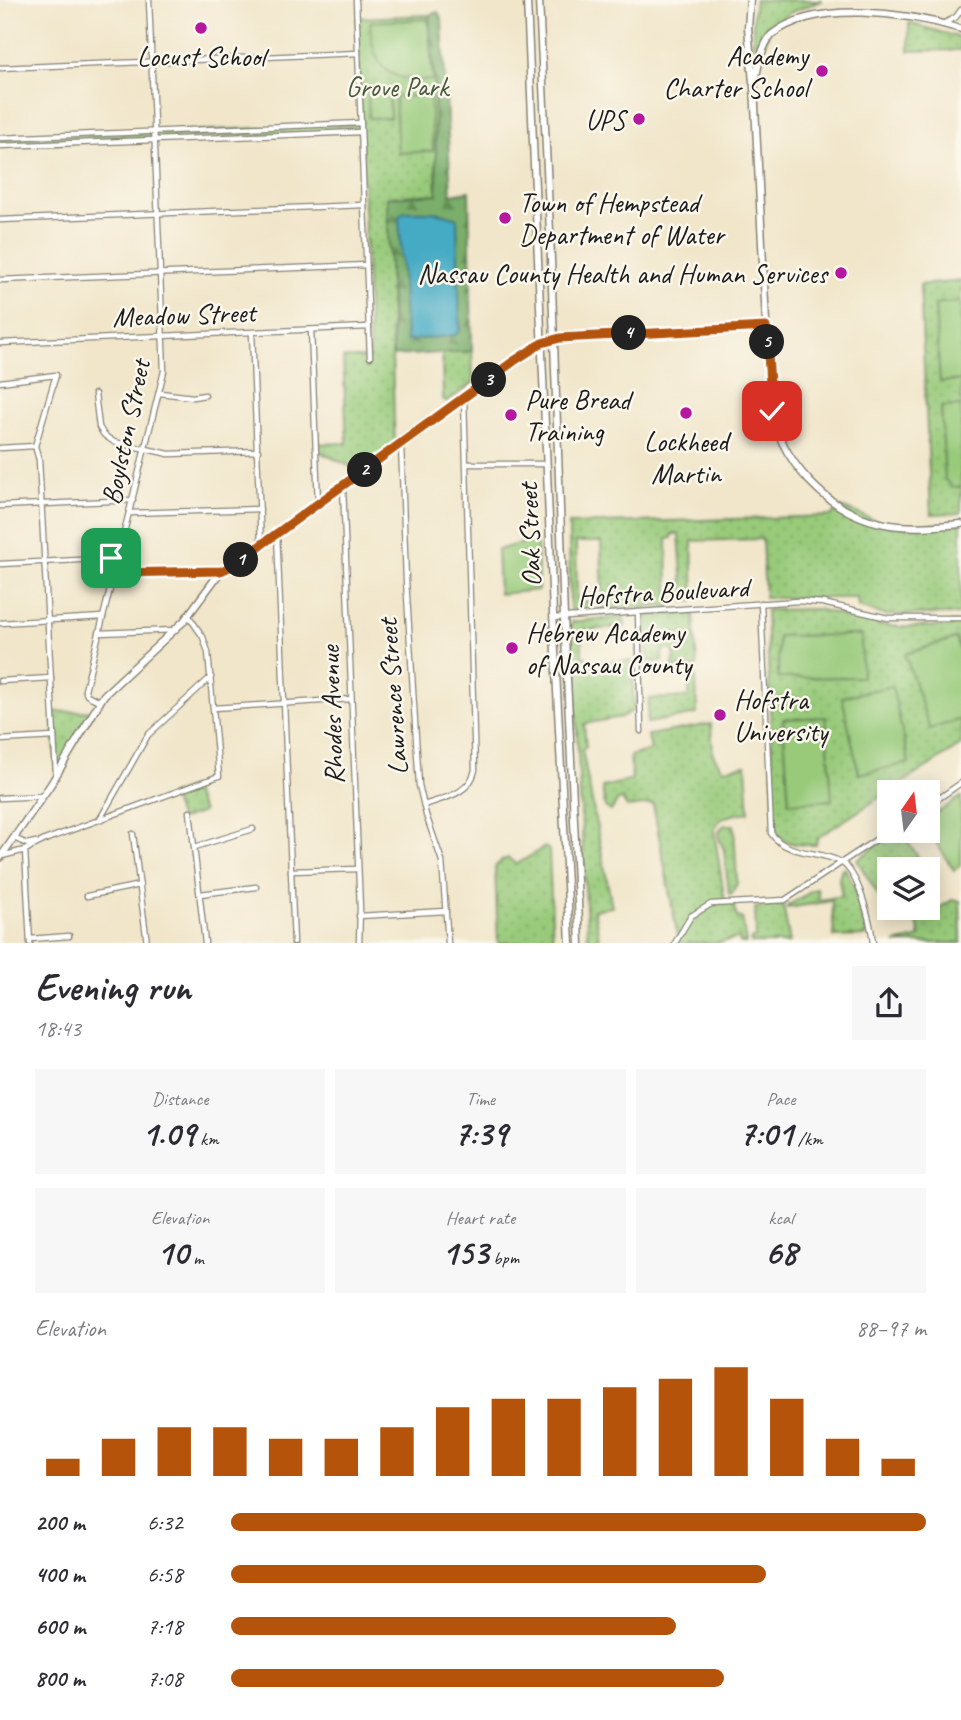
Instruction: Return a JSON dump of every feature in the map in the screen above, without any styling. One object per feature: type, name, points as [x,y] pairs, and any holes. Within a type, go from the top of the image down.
[{"type":"street","name":"Boylston Street","points":[[99,701],[90,697],[85,690],[164,371],[149,0]]},
{"type":"street","points":[[356,0],[370,357]]},
{"type":"street","name":"Oak Street","points":[[527,0],[553,618],[570,943]]},
{"type":"street","name":"Oak Street","points":[[538,0],[580,943]]},
{"type":"street","points":[[750,0],[748,46],[754,86],[770,401],[775,426],[790,456],[813,485],[837,504],[871,520],[898,526],[961,524]]},
{"type":"street","points":[[872,4],[961,29]]},
{"type":"street","points":[[943,24],[956,17],[961,10]]},
{"type":"street","points":[[754,86],[760,56],[770,36],[778,26],[797,13]]},
{"type":"street","points":[[0,68],[358,53]]},
{"type":"street","points":[[0,138],[361,123]]},
{"type":"street","points":[[534,128],[545,127]]},
{"type":"street","points":[[220,129],[221,137]]},
{"type":"street","points":[[0,146],[361,132]]},
{"type":"street","points":[[58,136],[59,144]]},
{"type":"street","points":[[0,220],[364,205]]},
{"type":"street","points":[[537,232],[550,231]]},
{"type":"street","points":[[0,281],[366,265]]},
{"type":"street","name":"Meadow Street","points":[[0,343],[369,327]]},
{"type":"street","points":[[114,573],[221,571],[232,566],[542,343],[575,336],[766,327]]},
{"type":"street","points":[[311,330],[318,504]]},
{"type":"street","points":[[252,332],[261,545]]},
{"type":"street","points":[[524,355],[538,356],[543,363]]},
{"type":"street","points":[[0,382],[55,375],[35,446],[39,460],[56,774]]},
{"type":"street","points":[[160,393],[205,396]]},
{"type":"street","points":[[95,394],[99,427],[104,435],[114,442],[169,454],[258,451]]},
{"type":"street","points":[[424,805],[466,788],[474,777],[475,770],[464,398]]},
{"type":"street","name":"Lawrence Street","points":[[401,444],[406,580],[419,785],[442,861],[448,943]]},
{"type":"street","points":[[0,449],[35,446]]},
{"type":"street","points":[[467,464],[548,464]]},
{"type":"street","name":"Rhodes Avenue","points":[[343,486],[359,943]]},
{"type":"street","points":[[0,506],[133,500]]},
{"type":"street","points":[[130,513],[260,509]]},
{"type":"street","points":[[277,533],[294,943]]},
{"type":"street","points":[[0,564],[118,558]]},
{"type":"street","points":[[0,857],[56,774],[99,701],[175,630],[221,571]]},
{"type":"street","points":[[761,603],[824,603],[888,618],[961,618]]},
{"type":"street","name":"Hofstra Boulevard","points":[[553,618],[761,603],[771,833],[784,845],[842,863]]},
{"type":"street","points":[[638,612],[642,731]]},
{"type":"street","points":[[14,838],[27,844],[47,839],[219,775],[211,677],[203,637],[188,615]]},
{"type":"street","points":[[0,623],[103,617]]},
{"type":"street","points":[[99,633],[175,630]]},
{"type":"street","points":[[100,820],[148,735],[211,677]]},
{"type":"street","points":[[0,681],[51,678]]},
{"type":"street","points":[[214,708],[351,699]]},
{"type":"street","points":[[0,740],[54,737]]},
{"type":"street","points":[[940,798],[961,783]]},
{"type":"street","points":[[563,794],[572,793]]},
{"type":"street","points":[[0,798],[42,796]]},
{"type":"street","points":[[190,811],[205,943]]},
{"type":"street","points":[[195,847],[253,829]]},
{"type":"street","points":[[133,834],[147,943]]},
{"type":"street","points":[[0,857],[25,850],[47,839]]},
{"type":"street","points":[[675,943],[691,916],[711,904],[785,900],[877,839]]},
{"type":"street","points":[[25,850],[30,941],[69,936]]},
{"type":"street","points":[[842,863],[858,887],[866,907],[873,943]]},
{"type":"street","points":[[291,872],[358,869]]},
{"type":"street","points":[[87,895],[140,885]]},
{"type":"street","points":[[200,894],[256,887]]},
{"type":"street","points":[[359,916],[446,911]]},
{"type":"green space","points":[[755,0],[823,0],[789,13],[770,29],[753,70],[753,17]]},
{"type":"green space","points":[[438,12],[442,20],[451,194],[469,191],[472,351],[393,356],[387,197],[437,194],[429,15]],"holes":[[[399,216],[457,281],[460,330]]]},
{"type":"green space","name":"Grove Park","points":[[429,15],[437,195],[387,197],[395,448],[362,472],[316,450],[316,444],[347,443],[343,358],[370,358],[361,131],[0,145],[0,139],[360,124],[357,18]]},
{"type":"green space","points":[[428,19],[433,80],[393,75],[378,61],[371,38],[370,22]]},
{"type":"green space","points":[[909,23],[961,38],[961,50],[909,51]]},
{"type":"green space","points":[[368,90],[389,90],[390,118],[369,118]]},
{"type":"green space","points":[[430,95],[433,151],[398,153],[395,97]]},
{"type":"green space","points":[[961,281],[961,513],[931,514],[920,285]]},
{"type":"green space","points":[[961,302],[961,380],[940,382],[935,306],[940,303]]},
{"type":"green space","points":[[472,351],[473,383],[447,402],[443,399],[442,353]]},
{"type":"green space","points":[[961,406],[961,487],[953,487],[945,480],[941,407]]},
{"type":"green space","points":[[841,507],[884,524],[961,524],[961,614],[884,615],[858,607],[857,598],[765,598],[762,539],[692,541],[694,601],[684,602],[679,534],[672,534],[672,538],[667,539],[668,594],[672,594],[672,606],[599,610],[599,601],[603,600],[601,542],[576,542],[577,601],[591,602],[591,610],[575,612],[570,609],[569,524],[831,516]]},
{"type":"green space","points":[[537,539],[538,590],[499,594],[497,550]]},
{"type":"green space","points":[[817,609],[881,625],[902,627],[952,626],[951,622],[961,624],[961,745],[907,780],[877,780],[877,799],[820,836],[816,845],[797,844],[782,839],[775,828],[766,610]]},
{"type":"green space","points":[[694,613],[697,667],[672,668],[675,655],[671,649],[664,649],[661,656],[663,661],[648,662],[645,615]]},
{"type":"green space","points":[[624,617],[625,626],[582,631],[582,656],[595,662],[632,661],[634,710],[621,717],[584,724],[586,747],[582,749],[612,907],[594,910],[600,943],[588,943],[571,622]]},
{"type":"green space","points":[[861,635],[862,677],[778,678],[778,636]]},
{"type":"green space","points":[[956,638],[961,654],[961,719],[930,729],[905,654]]},
{"type":"green space","points":[[696,677],[697,714],[647,723],[649,699],[689,697],[689,678]]},
{"type":"green space","points":[[892,686],[909,763],[859,774],[842,697]]},
{"type":"green space","points":[[94,711],[56,774],[53,712]]},
{"type":"green space","points":[[826,717],[832,800],[789,803],[783,719]]},
{"type":"green space","points":[[711,724],[713,754],[722,769],[746,765],[749,812],[723,818],[714,831],[725,902],[733,903],[737,917],[742,918],[746,943],[740,943],[739,938],[716,943],[679,943],[653,804],[627,807],[622,799],[618,800],[611,811],[605,807],[602,787],[632,780],[630,756],[651,750],[648,735]]},
{"type":"green space","points":[[191,787],[203,812],[180,820],[171,795]]},
{"type":"green space","points":[[961,797],[961,865],[954,870],[937,844],[940,844],[940,811]]},
{"type":"green space","points":[[725,825],[734,825],[737,883],[732,894],[729,894],[724,850],[718,836]]},
{"type":"green space","points":[[879,844],[909,844],[918,857],[877,857],[877,893],[857,860]]},
{"type":"green space","points":[[545,847],[549,850],[553,943],[498,943],[495,867],[508,858],[517,864]]},
{"type":"green space","points":[[845,868],[855,888],[867,936],[834,937],[832,901],[787,908],[817,888],[819,900],[842,896],[839,880],[841,870]]},
{"type":"green space","points":[[952,900],[960,901],[961,943],[895,943],[920,937],[917,922],[940,920],[940,908]]},
{"type":"green space","points":[[783,905],[790,943],[751,943],[751,939],[756,937],[755,908]]},
{"type":"water","points":[[405,212],[439,213],[457,219],[460,330],[456,335],[406,341],[399,216]]},
{"type":"place","name":"Locust School","points":[[201,28]]},
{"type":"place","name":"Academy Charter School","points":[[822,71]]},
{"type":"place","name":"UPS","points":[[639,119]]},
{"type":"place","name":"Town of Hempstead Department of Water","points":[[505,218]]},
{"type":"place","name":"Nassau County Health and Human Services","points":[[841,273]]},
{"type":"place","name":"Lockheed Martin","points":[[686,413]]},
{"type":"place","name":"Pure Bread Training","points":[[511,415]]},
{"type":"place","name":"Hebrew Academy of Nassau County","points":[[512,648]]},
{"type":"place","name":"Hofstra University","points":[[720,715]]},
{"type":"route","points":[[111,558],[118,558],[114,573],[227,569],[514,361],[542,343],[560,338],[766,327],[772,411]]}]
